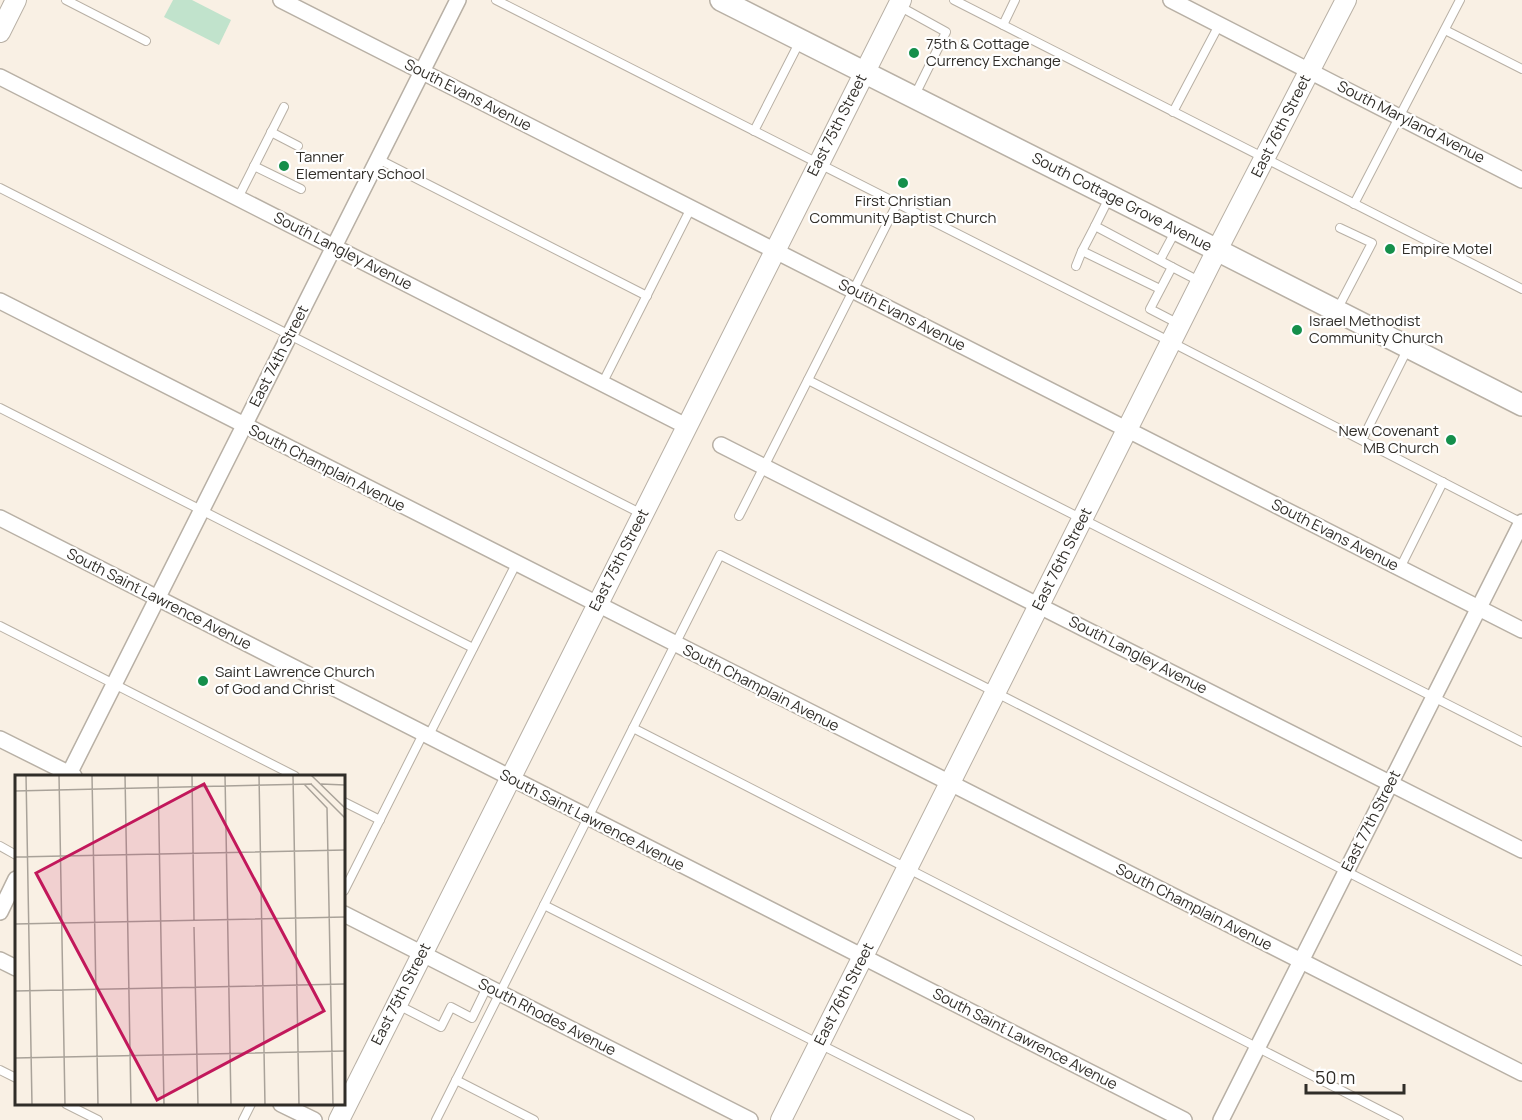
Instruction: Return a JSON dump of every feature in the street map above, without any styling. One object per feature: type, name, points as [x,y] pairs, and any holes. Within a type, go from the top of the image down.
[{"type":"main road","name":"South Cottage Grove Avenue","points":[[721,0],[1522,405]]},
{"type":"street","points":[[0,32],[16,0]]},
{"type":"street","name":"South Evans Avenue","points":[[281,0],[1522,630]]},
{"type":"street","name":"East 74th Street","points":[[70,775],[458,0]]},
{"type":"street","name":"South Maryland Avenue","points":[[1171,0],[1522,180]]},
{"type":"street","name":"East 76th Street","points":[[781,1120],[1217,250],[1346,0]]},
{"type":"street","name":"East 75th Street","points":[[339,1120],[899,3]]},
{"type":"street","name":"South Langley Avenue","points":[[0,76],[686,426]]},
{"type":"street","name":"South Champlain Avenue","points":[[0,301],[1522,1073]]},
{"type":"street","name":"South Langley Avenue","points":[[721,445],[1522,850]]},
{"type":"street","name":"South Saint Lawrence Avenue","points":[[0,519],[1184,1120]]},
{"type":"street","name":"East 77th Street","points":[[1221,1120],[1522,522]]},
{"type":"street","points":[[0,739],[68,775]]},
{"type":"street","points":[[0,912],[15,881]]},
{"type":"street","name":"South Rhodes Avenue","points":[[345,916],[422,953],[750,1120]]},
{"type":"street","points":[[0,960],[15,968]]},
{"type":"street","points":[[284,1105],[314,1120]]},
{"type":"lane","points":[[66,0],[146,41]]},
{"type":"lane","points":[[496,0],[897,204],[1175,334],[1362,440],[1522,522]]},
{"type":"lane","points":[[954,0],[1522,289]]},
{"type":"lane","points":[[1003,25],[1015,0]]},
{"type":"lane","points":[[1354,204],[1460,0]]},
{"type":"lane","points":[[899,3],[946,32],[913,97]]},
{"type":"lane","points":[[1173,112],[1219,25]]},
{"type":"lane","points":[[1445,30],[1522,69]]},
{"type":"lane","points":[[754,131],[800,40]]},
{"type":"lane","points":[[238,198],[284,107]]},
{"type":"lane","points":[[271,132],[298,146]]},
{"type":"lane","points":[[378,159],[646,296]]},
{"type":"lane","points":[[254,166],[301,189]]},
{"type":"lane","points":[[0,188],[642,514]]},
{"type":"lane","points":[[1076,266],[1110,196]]},
{"type":"lane","points":[[739,516],[897,204]]},
{"type":"lane","points":[[602,384],[691,208]]},
{"type":"lane","points":[[1095,226],[1201,282]]},
{"type":"lane","points":[[1337,311],[1372,243],[1340,228]]},
{"type":"lane","points":[[1160,260],[1176,229]]},
{"type":"lane","points":[[1082,251],[1160,289]]},
{"type":"lane","points":[[1172,267],[1150,309],[1175,334]]},
{"type":"lane","points":[[1362,440],[1408,347]]},
{"type":"lane","points":[[808,380],[1522,742]]},
{"type":"lane","points":[[0,408],[473,648]]},
{"type":"lane","points":[[1400,568],[1443,482]]},
{"type":"lane","points":[[436,1120],[456,1080],[494,990],[544,905],[720,555],[1522,961]]},
{"type":"lane","points":[[345,889],[516,564]]},
{"type":"lane","points":[[0,626],[291,775]]},
{"type":"lane","points":[[633,728],[1399,1120]]},
{"type":"lane","points":[[345,802],[380,820]]},
{"type":"lane","points":[[0,846],[15,854]]},
{"type":"lane","points":[[544,905],[970,1120]]},
{"type":"lane","points":[[396,1005],[441,1027],[451,1007],[472,1018],[494,990]]},
{"type":"lane","points":[[0,1070],[15,1078]]},
{"type":"lane","points":[[456,1080],[534,1120]]},
{"type":"lane","points":[[68,1105],[98,1120]]},
{"type":"lane","points":[[243,1120],[251,1105]]},
{"type":"green space","points":[[173,0],[192,0],[231,20],[219,45],[164,17]]},
{"type":"place","name":"75th & Cottage Currency Exchange","points":[[914,53]]},
{"type":"place","name":"Tanner Elementary School","points":[[284,166]]},
{"type":"place","name":"First Christian Community Baptist Church","points":[[903,183]]},
{"type":"place","name":"Empire Motel","points":[[1390,249]]},
{"type":"place","name":"Israel Methodist Community Church","points":[[1297,330]]},
{"type":"place","name":"New Covenant MB Church","points":[[1451,440]]},
{"type":"place","name":"Saint Lawrence Church of God and Christ","points":[[203,681]]}]
